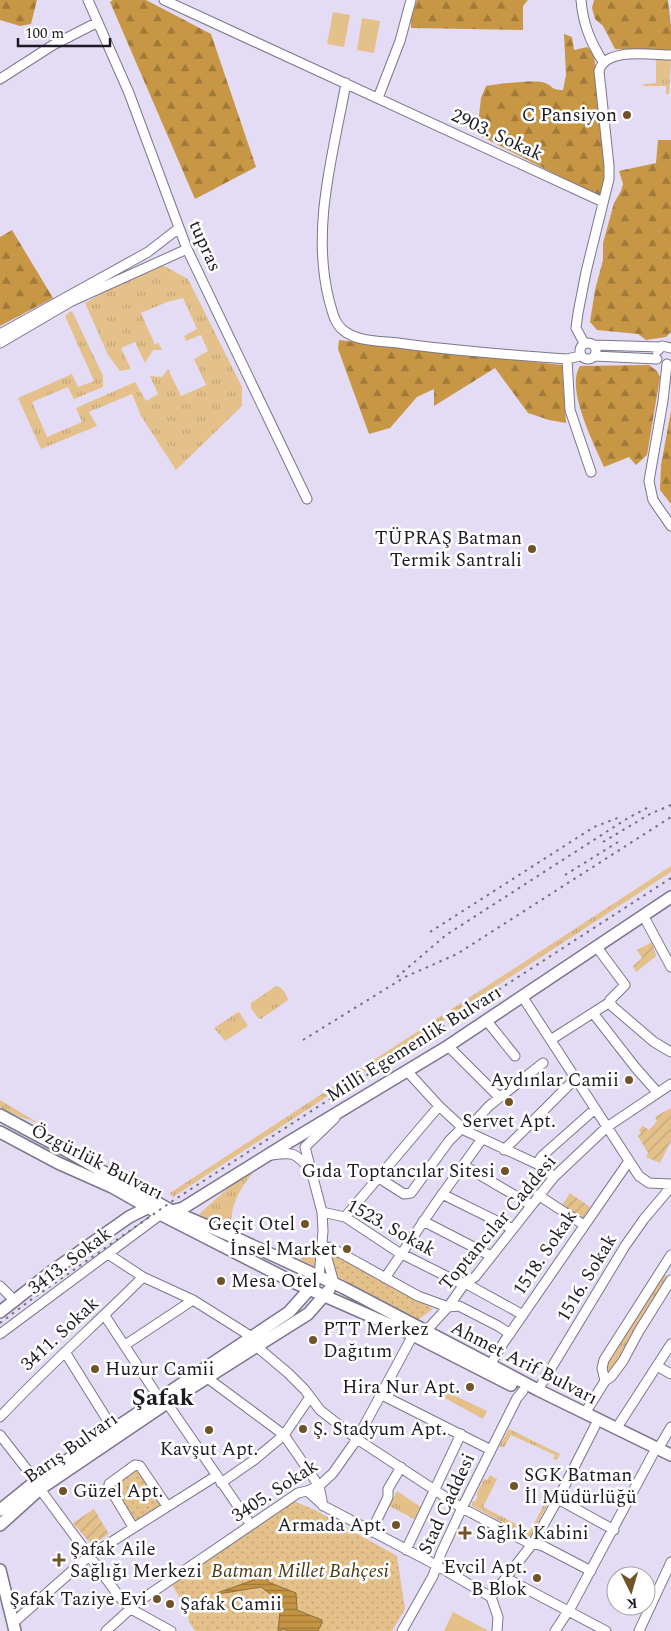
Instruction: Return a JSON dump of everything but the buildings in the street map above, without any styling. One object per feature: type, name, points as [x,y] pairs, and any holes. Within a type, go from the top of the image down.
[{"type":"main road","name":"Millî Egemenlik Bulvarı","points":[[172,1211],[182,1208],[201,1197],[448,1046],[596,946],[670,899]]},
{"type":"main road","name":"Özgürlük Bulvarı","points":[[0,1116],[172,1211]]},
{"type":"main road","name":"Özgürlük Bulvarı","points":[[0,1132],[85,1176],[112,1187],[160,1215],[178,1223]]},
{"type":"main road","points":[[32,1149],[40,1137]]},
{"type":"main road","points":[[118,1225],[125,1205],[122,1194]]},
{"type":"main road","points":[[197,1232],[192,1220],[193,1211],[201,1197]]},
{"type":"main road","points":[[0,1312],[51,1272],[118,1225],[148,1208]]},
{"type":"main road","name":"Ahmet Arif Bulvarı","points":[[172,1211],[334,1283],[523,1391],[595,1426],[656,1452],[671,1455]]},
{"type":"main road","name":"Ahmet Arif Bulvarı","points":[[178,1223],[283,1277],[311,1288],[342,1304],[419,1333],[490,1365],[616,1429],[671,1463]]},
{"type":"main road","points":[[283,1277],[291,1285],[294,1293],[293,1308]]},
{"type":"main road","name":"Barış Bulvarı","points":[[0,1524],[38,1485],[113,1429],[206,1377],[254,1342],[293,1308],[319,1277]]},
{"type":"main road","name":"Barış Bulvarı","points":[[0,1510],[163,1400],[254,1342],[308,1314],[326,1296],[334,1283]]},
{"type":"main road","points":[[308,1314],[326,1306],[342,1304]]},
{"type":"main road","points":[[0,1570],[14,1627]]},
{"type":"street","name":"tupras","points":[[88,0],[128,93],[187,249],[307,499]]},
{"type":"street","name":"2903. Sokak","points":[[164,0],[603,202]]},
{"type":"street","points":[[378,98],[400,41],[411,0]]},
{"type":"street","points":[[580,0],[582,16],[588,34],[603,62]]},
{"type":"street","points":[[0,79],[53,45],[98,22]]},
{"type":"street","points":[[584,343],[576,328],[578,312],[603,202],[608,189],[609,166],[599,71],[603,62],[616,55],[671,55]]},
{"type":"street","points":[[346,83],[325,198],[321,243],[327,293],[336,322],[342,330],[360,338],[462,351],[567,359],[580,356],[587,359],[594,356],[657,359]]},
{"type":"street","points":[[0,334],[148,252],[178,228]]},
{"type":"street","points":[[0,343],[70,302],[187,249]]},
{"type":"street","points":[[580,356],[579,350],[584,343],[589,342],[594,345],[660,348],[665,346],[671,348]]},
{"type":"street","points":[[594,345],[596,349],[594,356]]},
{"type":"street","points":[[660,348],[656,353],[657,359],[661,363],[669,363],[649,481],[653,500],[671,526]]},
{"type":"street","points":[[567,359],[570,410],[577,436],[591,472]]},
{"type":"street","points":[[643,915],[671,967]]},
{"type":"street","points":[[552,1039],[610,1002],[625,985],[596,946]]},
{"type":"street","points":[[522,996],[552,1039],[639,1176],[648,1183],[671,1185]]},
{"type":"street","points":[[610,1002],[654,1042],[671,1052]]},
{"type":"street","points":[[593,1013],[657,1092]]},
{"type":"street","points":[[486,1020],[515,1056]]},
{"type":"street","points":[[448,1046],[499,1097]]},
{"type":"street","points":[[379,1178],[404,1194],[412,1193],[449,1141],[464,1130],[499,1097],[543,1062]]},
{"type":"street","points":[[408,1071],[439,1106],[464,1130],[536,1164],[554,1178]]},
{"type":"street","points":[[504,1150],[576,1078]]},
{"type":"street","name":"Toptancılar Caddesi","points":[[419,1333],[448,1307],[465,1283],[476,1277],[538,1195],[554,1178],[608,1127],[671,1084]]},
{"type":"street","points":[[345,1217],[439,1106]]},
{"type":"street","points":[[305,1147],[344,1109]]},
{"type":"street","points":[[536,1164],[542,1156],[595,1109]]},
{"type":"street","points":[[297,1137],[296,1146],[305,1147]]},
{"type":"street","points":[[385,1278],[482,1139]]},
{"type":"street","points":[[305,1147],[322,1212],[319,1277]]},
{"type":"street","points":[[269,1155],[294,1153],[311,1170]]},
{"type":"street","name":"1518. Sokak","points":[[490,1365],[629,1161]]},
{"type":"street","points":[[463,1165],[531,1206]]},
{"type":"street","name":"1516. Sokak","points":[[538,1390],[624,1246],[671,1185]]},
{"type":"street","points":[[442,1194],[513,1230]]},
{"type":"street","points":[[538,1195],[584,1225]]},
{"type":"street","name":"1523. Sokak","points":[[322,1212],[345,1217],[401,1254],[458,1282],[465,1283],[523,1315]]},
{"type":"street","name":"3413. Sokak","points":[[0,1334],[160,1215]]},
{"type":"street","points":[[423,1221],[492,1256]]},
{"type":"street","points":[[321,1242],[325,1248],[334,1283]]},
{"type":"street","points":[[330,1247],[418,1296],[448,1307],[459,1306],[510,1334]]},
{"type":"street","points":[[108,1254],[144,1277],[193,1300],[254,1342],[305,1390],[320,1410],[357,1439],[462,1508],[527,1542],[543,1546],[591,1572]]},
{"type":"street","points":[[605,1381],[602,1368],[604,1360],[669,1267],[671,1255]]},
{"type":"street","name":"3411. Sokak","points":[[0,1416],[144,1277]]},
{"type":"street","points":[[585,1413],[605,1381],[611,1377],[623,1361],[638,1331],[671,1280]]},
{"type":"street","points":[[0,1286],[15,1301]]},
{"type":"street","points":[[125,1345],[193,1300]]},
{"type":"street","points":[[105,1316],[250,1525]]},
{"type":"street","name":"3405. Sokak","points":[[106,1631],[138,1602],[298,1493],[319,1486],[334,1473],[357,1439],[380,1394],[419,1333]]},
{"type":"street","points":[[616,1429],[671,1344]]},
{"type":"street","points":[[65,1352],[113,1429]]},
{"type":"street","points":[[657,1366],[671,1374]]},
{"type":"street","points":[[206,1377],[284,1435],[319,1486],[324,1506]]},
{"type":"street","name":"Stad Caddesi","points":[[402,1631],[433,1576],[436,1565],[462,1508],[517,1398],[523,1391]]},
{"type":"street","points":[[380,1394],[491,1450]]},
{"type":"street","points":[[14,1627],[89,1556],[167,1506],[254,1460],[284,1435],[310,1397]]},
{"type":"street","points":[[491,1597],[533,1543],[595,1426]]},
{"type":"street","points":[[555,1631],[591,1572],[671,1427]]},
{"type":"street","points":[[406,1550],[461,1434]]},
{"type":"street","points":[[0,1435],[121,1599],[131,1609],[171,1631]]},
{"type":"street","points":[[133,1527],[109,1484],[135,1464],[140,1466],[167,1506]]},
{"type":"street","points":[[371,1532],[388,1497],[388,1489],[400,1467]]},
{"type":"street","points":[[307,1491],[324,1506],[436,1565],[491,1597],[498,1617],[497,1631]]},
{"type":"street","points":[[558,1499],[614,1530]]},
{"type":"street","points":[[640,1631],[671,1562]]},
{"type":"street","points":[[506,1578],[606,1631]]},
{"type":"green space","points":[[0,0],[37,0],[31,24],[20,26],[0,20]]},
{"type":"green space","points":[[113,0],[146,0],[211,34],[256,167],[195,199],[110,2]]},
{"type":"green space","points":[[417,0],[528,0],[523,6],[523,30],[411,28],[411,18]]},
{"type":"green space","points":[[594,0],[668,0],[671,50],[615,49],[603,26],[595,19],[592,8]]},
{"type":"green space","points":[[333,12],[350,15],[344,47],[327,44]]},
{"type":"green space","points":[[362,18],[380,21],[374,53],[357,50]]},
{"type":"green space","points":[[564,34],[572,37],[574,50],[587,47],[594,53],[606,179],[603,190],[598,196],[477,134],[481,98],[486,86],[517,82],[540,82],[550,85],[554,89],[563,90],[566,75]]},
{"type":"green space","points":[[656,60],[671,60],[669,94],[666,94],[666,86],[643,86],[644,84],[656,83]]},
{"type":"green space","points":[[658,140],[671,140],[671,332],[666,337],[646,340],[638,334],[597,330],[590,322],[595,290],[603,260],[603,243],[614,203],[623,184],[619,171],[656,163]]},
{"type":"green space","points":[[12,230],[53,298],[0,326],[0,237]]},
{"type":"green space","points":[[157,262],[188,279],[242,387],[242,406],[176,470],[141,416],[132,394],[89,412],[97,426],[41,449],[18,398],[72,374],[78,387],[94,381],[65,316],[71,311],[103,376],[103,387],[74,399],[68,387],[32,402],[47,437],[82,422],[76,408],[135,382],[146,401],[158,394],[150,376],[162,377],[168,369],[181,396],[206,385],[194,359],[208,351],[201,335],[186,341],[184,336],[197,329],[183,298],[167,302],[141,313],[155,345],[158,342],[162,350],[153,350],[145,363],[135,342],[121,348],[131,369],[120,371],[108,355],[85,303]]},
{"type":"green space","points":[[339,340],[562,365],[566,423],[528,413],[495,368],[434,406],[434,389],[417,397],[390,428],[369,434],[338,349]]},
{"type":"green space","points":[[649,365],[657,371],[660,377],[647,455],[636,465],[629,457],[604,467],[578,402],[576,376],[580,366]]},
{"type":"green space","points":[[671,411],[671,504],[660,490],[661,465]]},
{"type":"green space","points":[[671,866],[671,872],[173,1197],[170,1193]]},
{"type":"green space","points":[[652,942],[656,956],[636,972],[633,966],[642,958],[637,950]]},
{"type":"green space","points":[[276,986],[282,989],[288,1000],[261,1019],[258,1018],[251,1008],[251,1003]]},
{"type":"green space","points":[[238,1012],[248,1026],[225,1041],[214,1028]]},
{"type":"green space","points":[[0,1100],[40,1124],[0,1109]]},
{"type":"green space","points":[[671,1108],[671,1141],[660,1163],[646,1157],[648,1153],[638,1136],[641,1133],[639,1130],[643,1126],[649,1130],[657,1121],[655,1117]]},
{"type":"green space","points":[[251,1168],[252,1174],[236,1200],[232,1214],[231,1230],[199,1214]]},
{"type":"green space","points":[[570,1193],[590,1207],[582,1219],[561,1207]]},
{"type":"green space","points":[[314,1239],[316,1267],[300,1260]]},
{"type":"green space","points":[[331,1253],[433,1309],[418,1320],[338,1277],[334,1271]]},
{"type":"green space","points":[[664,1274],[669,1279],[612,1372],[609,1371],[607,1365]]},
{"type":"green space","points":[[445,1391],[487,1411],[483,1419],[443,1397]]},
{"type":"green space","points":[[509,1429],[560,1454],[557,1460],[553,1459],[555,1455],[511,1435],[504,1447],[499,1447]]},
{"type":"green space","points":[[138,1470],[161,1506],[136,1522],[113,1486]]},
{"type":"green space","points":[[490,1475],[497,1479],[483,1507],[530,1531],[548,1497],[551,1498],[530,1537],[472,1506],[472,1501],[475,1502],[478,1496],[476,1495],[484,1479],[487,1480]]},
{"type":"green space","points":[[397,1491],[421,1507],[414,1519],[389,1506]]},
{"type":"green space","name":"Batman Millet Bahçesi","points":[[294,1501],[317,1511],[397,1556],[405,1609],[392,1631],[195,1631],[189,1622],[188,1612],[172,1585]]},
{"type":"green space","points":[[94,1509],[109,1534],[92,1545],[73,1523]]},
{"type":"green space","points":[[453,1612],[487,1630],[487,1631],[444,1631]]},
{"type":"shaded area","points":[[262,1577],[268,1580],[268,1582],[296,1593],[297,1610],[322,1620],[318,1631],[289,1631],[282,1629],[278,1631],[281,1602],[261,1587],[217,1593]]},
{"type":"railway","points":[[603,842],[650,814],[671,805]]},
{"type":"railway","points":[[397,977],[446,935],[628,818],[649,807]]},
{"type":"railway","points":[[430,932],[594,827],[620,817]]},
{"type":"railway","points":[[303,1040],[405,977],[457,954],[671,817]]},
{"type":"railway","points":[[565,875],[618,842]]},
{"type":"railway","points":[[0,1323],[171,1202],[671,878]]},
{"type":"place","name":"C Pansiyon","points":[[627,115]]},
{"type":"place","name":"TÜPRAŞ Batman Termik Santrali","points":[[532,549]]},
{"type":"place","name":"Aydınlar Camii","points":[[629,1080]]},
{"type":"place","name":"Servet Apt.","points":[[509,1102]]},
{"type":"place","name":"Gıda Toptancılar Sitesi","points":[[505,1171]]},
{"type":"place","name":"Geçit Otel","points":[[305,1224]]},
{"type":"place","name":"İnsel Market","points":[[347,1249]]},
{"type":"place","name":"Mesa Otel","points":[[221,1281]]},
{"type":"place","name":"PTT Merkez Dağıtım","points":[[313,1340]]},
{"type":"place","name":"Huzur Camii","points":[[95,1369]]},
{"type":"place","name":"Hira Nur Apt.","points":[[470,1387]]},
{"type":"place","name":"Ş. Stadyum Apt.","points":[[303,1429]]},
{"type":"place","name":"Kavşut Apt.","points":[[209,1430]]},
{"type":"place","name":"SGK Batman İl Müdürlüğü","points":[[514,1486]]},
{"type":"place","name":"Güzel Apt.","points":[[63,1491]]},
{"type":"place","name":"Armada Apt.","points":[[396,1525]]},
{"type":"place","name":"Sağlık Kabini","points":[[465,1533]]},
{"type":"place","name":"Şafak Aile Sağlığı Merkezi","points":[[59,1560]]},
{"type":"place","name":"Evcil Apt. B Blok","points":[[537,1578]]},
{"type":"place","name":"Şafak Taziye Evi","points":[[157,1599]]},
{"type":"place","name":"Şafak Camii","points":[[170,1604]]},
{"type":"district","name":"Şafak","points":[[163,1398]]}]
